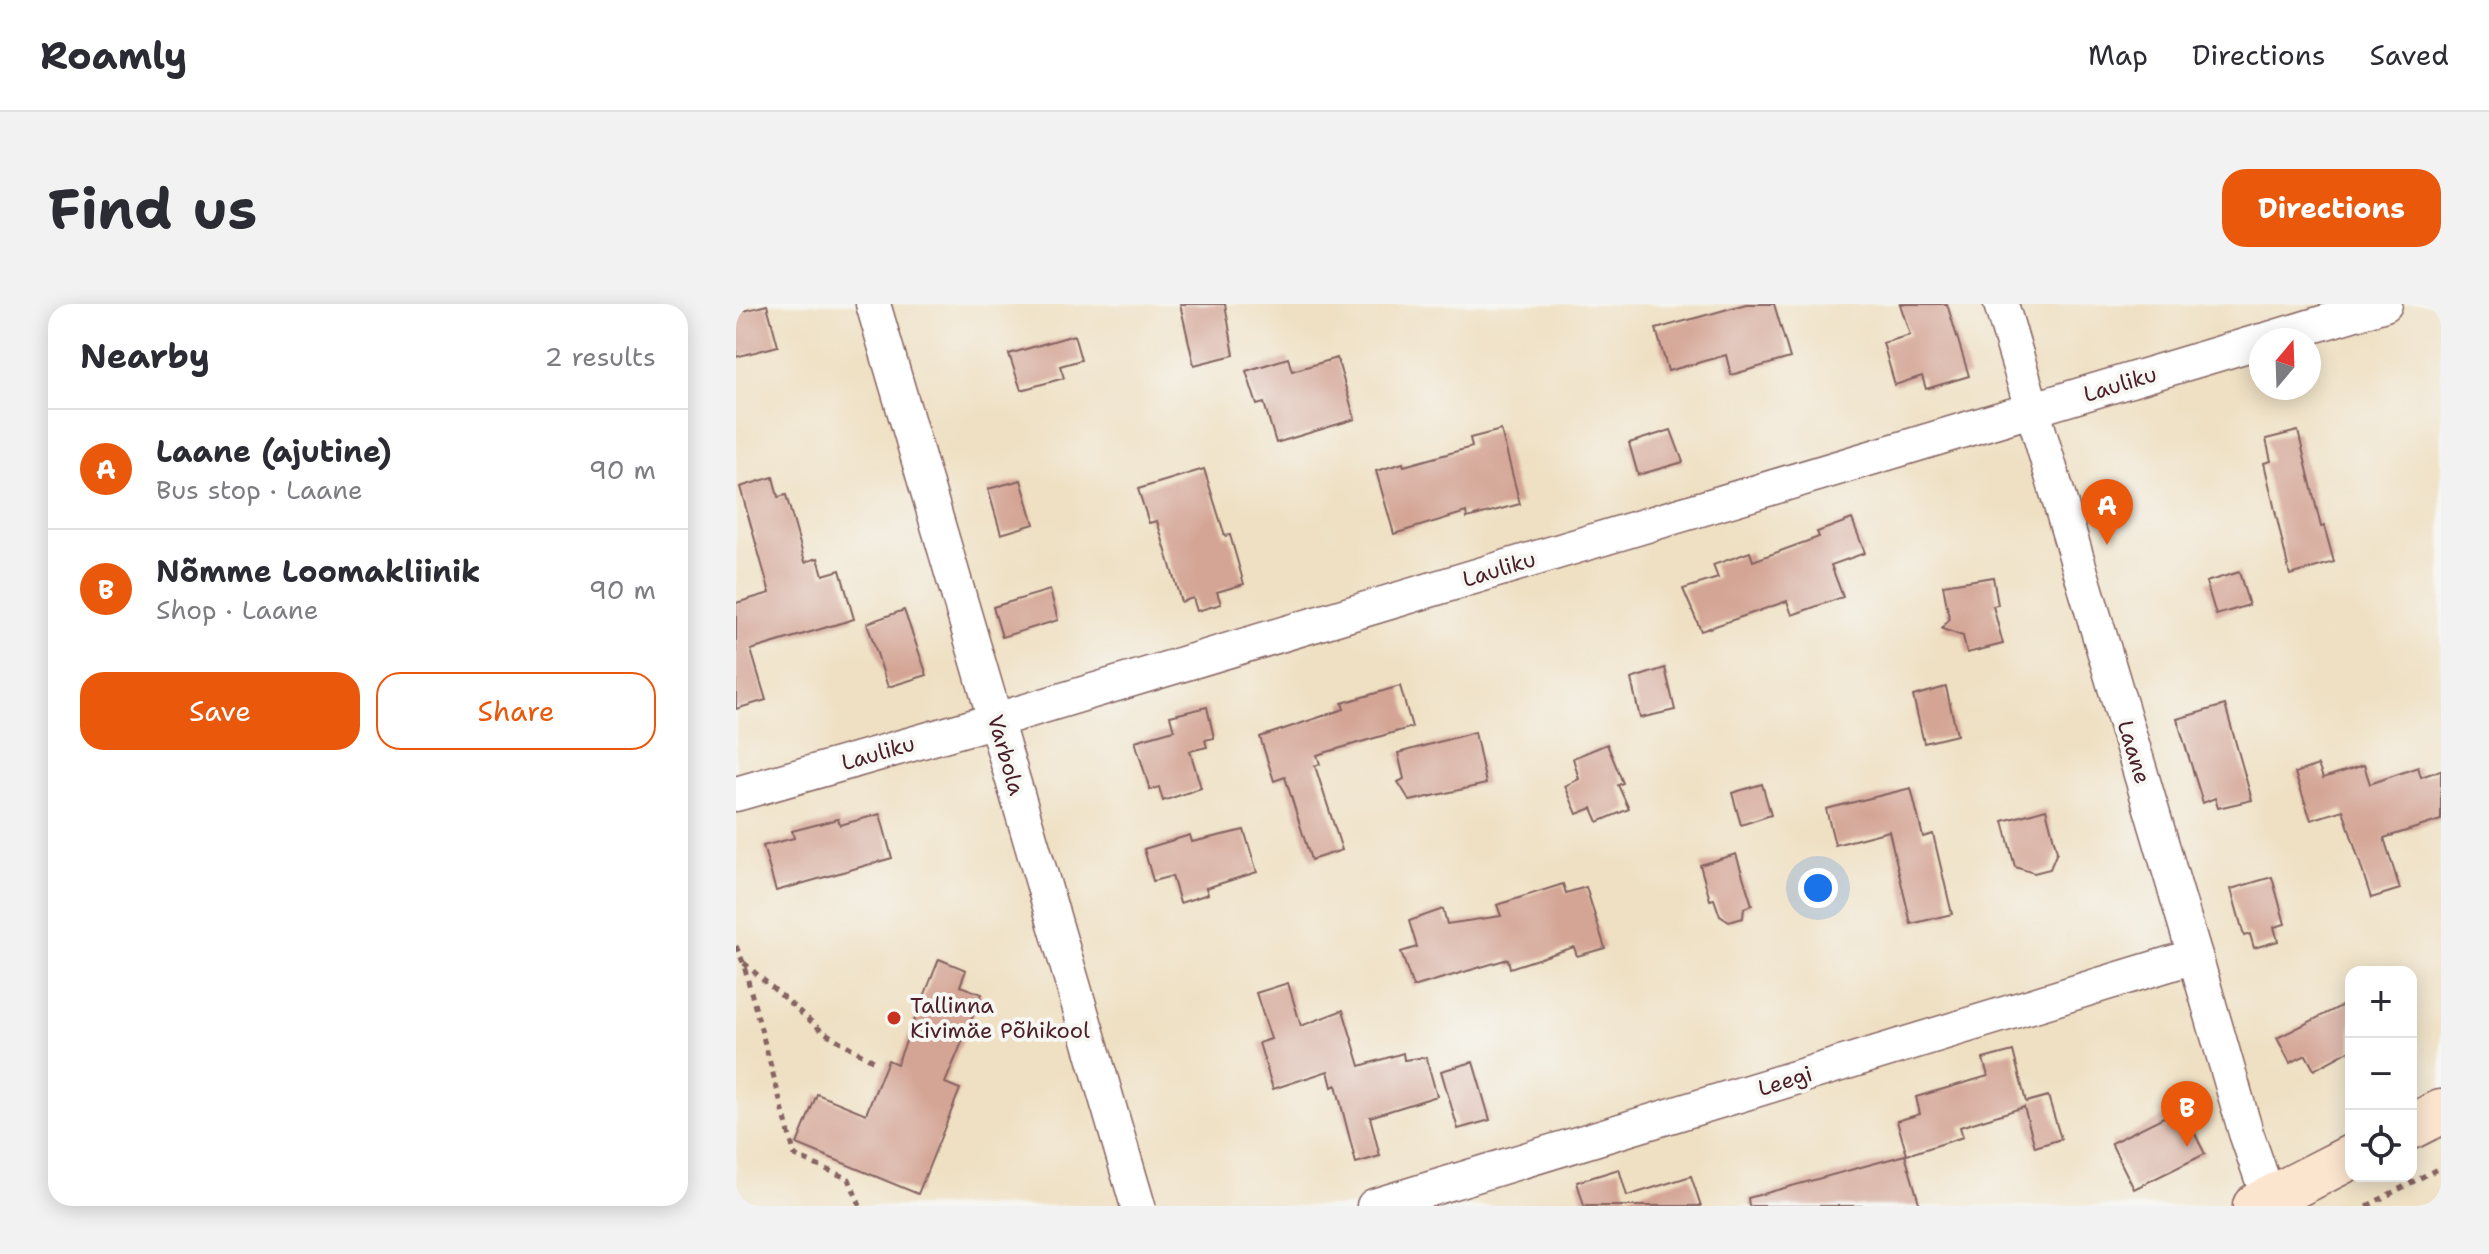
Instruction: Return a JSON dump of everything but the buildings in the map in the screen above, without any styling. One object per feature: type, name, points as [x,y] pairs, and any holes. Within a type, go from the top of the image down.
[{"type":"main road","points":[[2417,1124],[2441,1112]]},
{"type":"main road","points":[[2262,1202],[2345,1160]]},
{"type":"street","name":"Varbola","points":[[873,304],[1138,1206]]},
{"type":"street","name":"Laane","points":[[2001,304],[2195,956],[2246,1133],[2262,1202]]},
{"type":"street","name":"Lauliku","points":[[2306,328],[2385,304]]},
{"type":"street","name":"Lauliku","points":[[736,794],[996,720],[2249,345]]},
{"type":"street","name":"Leegi","points":[[1374,1206],[2195,956]]},
{"type":"path","points":[[736,946],[743,962],[795,1156],[849,1179],[860,1206]]},
{"type":"path","points":[[743,962],[822,1031],[877,1063]]},
{"type":"path","points":[[2367,1206],[2441,1167]]},
{"type":"place","name":"Laane (ajutine)","points":[[2107,545]]},
{"type":"place","name":"Tallinna Kivimäe Põhikool","points":[[894,1018]]},
{"type":"place","name":"Nõmme Loomakliinik","points":[[2187,1147]]}]
